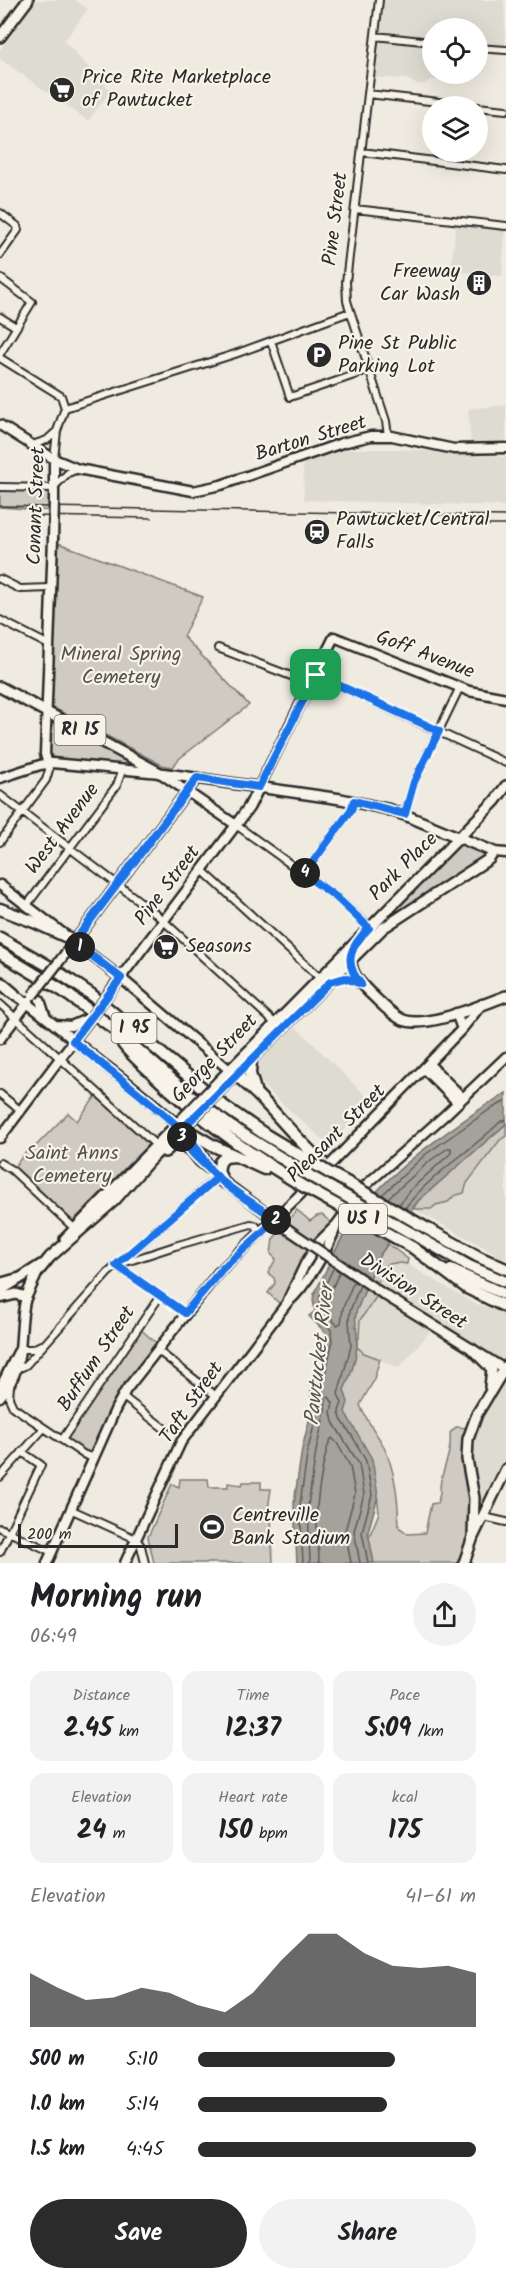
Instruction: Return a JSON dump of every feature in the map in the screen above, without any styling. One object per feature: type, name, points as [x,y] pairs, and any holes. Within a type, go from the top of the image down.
[{"type":"highway","points":[[0,909],[71,940]]},
{"type":"highway","name":"I 95","points":[[0,938],[84,989],[123,1019],[225,1107],[266,1136],[332,1173]]},
{"type":"highway","name":"I 95","points":[[0,953],[63,991],[113,1028],[222,1121],[271,1154],[470,1266],[506,1282]]},
{"type":"highway","points":[[0,983],[14,994]]},
{"type":"highway","points":[[113,1028],[125,1047],[194,1112],[242,1148],[301,1185]]},
{"type":"highway","points":[[251,1059],[249,1074],[255,1090]]},
{"type":"highway","points":[[233,1072],[255,1090],[319,1164]]},
{"type":"highway","name":"US 1","points":[[178,1127],[301,1185],[465,1278],[506,1295]]},
{"type":"highway","points":[[220,1180],[218,1168],[221,1160],[228,1156],[238,1157]]},
{"type":"highway","name":"US 1","points":[[332,1173],[426,1228],[506,1269]]},
{"type":"highway","points":[[412,1247],[467,1288],[506,1307]]},
{"type":"main road","points":[[0,37],[28,0]]},
{"type":"main road","points":[[0,425],[54,459],[78,469]]},
{"type":"main road","name":"Barton Street","points":[[78,469],[188,490],[199,490],[220,485],[342,443],[371,436],[388,436],[454,449],[506,448]]},
{"type":"main road","name":"Conant Street","points":[[48,764],[45,754],[54,459]]},
{"type":"main road","name":"Pine Street","points":[[78,1028],[92,1016],[249,807],[334,637]]},
{"type":"main road","name":"Goff Avenue","points":[[334,637],[460,687],[506,698]]},
{"type":"main road","name":"RI 15","points":[[0,687],[160,773],[236,825]]},
{"type":"main road","points":[[0,778],[48,764],[160,773]]},
{"type":"main road","name":"RI 15","points":[[160,773],[259,787]]},
{"type":"main road","points":[[0,1039],[27,1004],[37,998],[46,977],[64,954],[71,940],[117,884],[197,778]]},
{"type":"main road","points":[[259,787],[354,801],[405,814],[459,838],[495,801],[506,786]]},
{"type":"main road","name":"Park Place","points":[[322,976],[459,838],[494,852],[506,853]]},
{"type":"main road","name":"Park Place","points":[[329,984],[350,961],[394,921],[489,860],[494,852]]},
{"type":"main road","points":[[0,885],[233,1072]]},
{"type":"main road","points":[[356,941],[350,961],[354,974],[361,984],[392,1013],[405,1020],[425,1021],[506,996]]},
{"type":"main road","name":"George Street","points":[[16,1366],[26,1297],[34,1278],[45,1262],[74,1228],[233,1072],[275,1023],[322,976]]},
{"type":"main road","points":[[329,984],[345,978],[361,984]]},
{"type":"main road","name":"George Street","points":[[233,1072],[283,1030],[329,984]]},
{"type":"main road","points":[[14,994],[178,1127],[197,1148],[209,1168]]},
{"type":"main road","points":[[0,1138],[73,1041],[78,1028],[62,1027],[50,1022],[37,998]]},
{"type":"main road","name":"Pleasant Street","points":[[47,1563],[122,1396],[185,1313],[223,1268],[276,1220],[462,1029],[483,1004]]},
{"type":"main road","points":[[456,1013],[462,1029]]},
{"type":"main road","name":"Taft Street","points":[[125,1563],[178,1446],[287,1303],[305,1264],[323,1245],[372,1179],[506,1057]]},
{"type":"main road","points":[[426,1066],[461,1100]]},
{"type":"main road","points":[[178,1127],[184,1141],[199,1161],[209,1168]]},
{"type":"main road","points":[[124,1191],[174,1144],[183,1144],[191,1150]]},
{"type":"main road","name":"George Street","points":[[58,1248],[93,1221],[124,1191],[158,1147]]},
{"type":"main road","name":"Division Street","points":[[209,1168],[220,1180],[289,1230],[383,1294],[506,1368]]},
{"type":"main road","points":[[0,1291],[45,1262]]},
{"type":"main road","points":[[0,1283],[27,1275]]},
{"type":"main road","points":[[0,1298],[16,1294],[26,1297]]},
{"type":"main road","points":[[472,1349],[492,1369],[493,1375],[488,1394]]},
{"type":"main road","points":[[0,1397],[16,1366]]},
{"type":"main road","points":[[473,1537],[474,1498],[467,1448],[474,1419],[506,1368]]},
{"type":"main road","points":[[464,1563],[473,1537],[506,1469]]},
{"type":"street","name":"Pine Street","points":[[379,0],[346,282],[347,301],[386,421],[388,436]]},
{"type":"street","points":[[375,36],[422,41]]},
{"type":"street","points":[[488,49],[506,50]]},
{"type":"street","points":[[368,94],[422,100]]},
{"type":"street","points":[[488,108],[506,110]]},
{"type":"street","points":[[362,152],[506,170]]},
{"type":"street","points":[[355,208],[506,226]]},
{"type":"street","points":[[0,213],[17,226],[18,230],[0,255]]},
{"type":"street","points":[[0,278],[32,302],[0,356],[61,396],[65,408],[271,341],[350,312]]},
{"type":"street","points":[[0,317],[16,327]]},
{"type":"street","points":[[271,341],[290,397],[369,370]]},
{"type":"street","name":"Conant Street","points":[[54,459],[57,431],[65,408]]},
{"type":"street","points":[[32,445],[47,440],[57,431]]},
{"type":"street","points":[[0,487],[53,488],[68,473],[78,469]]},
{"type":"street","points":[[0,579],[20,589],[51,588]]},
{"type":"street","points":[[0,620],[49,645]]},
{"type":"street","points":[[218,648],[312,684]]},
{"type":"street","points":[[316,675],[506,763]]},
{"type":"street","points":[[405,814],[414,782],[460,687]]},
{"type":"street","points":[[0,842],[46,780],[50,770],[48,764]]},
{"type":"street","name":"West Avenue","points":[[27,905],[117,785],[122,771]]},
{"type":"street","points":[[0,795],[164,921],[283,1030]]},
{"type":"street","points":[[304,874],[351,810],[354,801]]},
{"type":"street","points":[[236,825],[336,897],[369,928],[379,933]]},
{"type":"street","points":[[202,870],[329,984]]},
{"type":"street","points":[[0,1004],[158,1147]]},
{"type":"street","points":[[0,1094],[21,1110]]},
{"type":"street","points":[[0,1163],[12,1170],[74,1228]]},
{"type":"street","points":[[16,1366],[26,1365],[116,1265],[220,1180]]},
{"type":"street","points":[[116,1265],[251,1224],[261,1232]]},
{"type":"street","points":[[148,1238],[148,1246],[157,1252]]},
{"type":"street","points":[[116,1265],[185,1313]]},
{"type":"street","name":"Buffum Street","points":[[62,1440],[160,1296]]},
{"type":"street","points":[[20,1349],[33,1349],[46,1341]]},
{"type":"street","points":[[157,1350],[215,1395]]},
{"type":"street","points":[[5,1385],[13,1407],[93,1458]]},
{"type":"street","points":[[122,1396],[165,1429]]},
{"type":"street","points":[[0,1477],[44,1428]]},
{"type":"street","points":[[0,1552],[41,1465],[22,1452]]},
{"type":"street","points":[[70,1509],[136,1539],[141,1546],[145,1563]]},
{"type":"street","points":[[484,1517],[506,1522]]},
{"type":"street","points":[[0,1528],[52,1552]]},
{"type":"shaded area","points":[[37,0],[75,0],[88,9],[64,41],[111,91],[88,121],[0,59],[0,50]]},
{"type":"shaded area","points":[[378,0],[504,0],[506,51],[488,49],[488,18],[422,18],[422,84],[406,79],[369,77]]},
{"type":"shaded area","points":[[456,224],[505,230],[502,276],[451,271]]},
{"type":"shaded area","points":[[506,405],[506,440],[471,443],[468,409]]},
{"type":"shaded area","points":[[349,449],[402,449],[506,457],[506,506],[304,500],[303,463]]},
{"type":"shaded area","points":[[295,1026],[372,1102],[329,1145],[268,1091],[257,1077],[257,1064]]},
{"type":"shaded area","points":[[506,1136],[506,1259],[494,1255],[495,1253],[413,1209],[431,1209],[464,1193],[467,1183],[500,1140]]},
{"type":"shaded area","points":[[407,1264],[475,1304],[506,1312],[506,1368],[434,1327],[399,1368],[364,1353],[356,1346],[360,1320],[377,1296],[380,1272],[386,1265]]},
{"type":"shaded area","points":[[506,1369],[506,1469],[463,1557],[468,1439]]},
{"type":"green space","points":[[0,487],[48,489],[53,498],[53,511],[0,507]]},
{"type":"green space","name":"Mineral Spring Cemetery","points":[[58,543],[203,597],[183,636],[249,705],[180,758],[172,767],[162,765],[52,707]]},
{"type":"green space","points":[[46,715],[155,769],[49,765]]},
{"type":"green space","points":[[459,843],[487,855],[384,922],[383,920]]},
{"type":"green space","name":"Saint Anns Cemetery","points":[[96,1096],[149,1144],[73,1221],[14,1167],[27,1151],[29,1153],[68,1113],[77,1121]]},
{"type":"green space","points":[[506,1124],[506,1136],[500,1140],[467,1183],[464,1193],[431,1209],[413,1209],[418,1201]]},
{"type":"green space","points":[[297,1210],[310,1221],[322,1215],[342,1231],[350,1220],[353,1221],[331,1260],[324,1256],[281,1305],[268,1293],[275,1283],[274,1278],[268,1273],[276,1259],[271,1254],[273,1239]]},
{"type":"green space","points":[[388,1244],[408,1259],[407,1264],[387,1265],[381,1272],[378,1283],[370,1278],[379,1256]]},
{"type":"green space","points":[[365,1289],[377,1296],[360,1320],[356,1346],[364,1353],[380,1359],[373,1382],[360,1405],[383,1445],[391,1465],[399,1527],[408,1534],[425,1533],[431,1504],[437,1503],[439,1497],[449,1451],[450,1433],[456,1427],[469,1428],[472,1523],[463,1563],[368,1563],[369,1537],[379,1513],[377,1495],[341,1407],[356,1312]]},
{"type":"green space","points":[[139,1328],[161,1347],[123,1396],[93,1460],[63,1439]]},
{"type":"green space","name":"Centreville Bank Stadium","points":[[180,1479],[208,1479],[209,1487],[228,1487],[228,1483],[242,1485],[243,1482],[261,1482],[261,1489],[271,1489],[267,1516],[271,1516],[273,1563],[154,1563],[148,1537],[172,1484],[179,1487]]},
{"type":"water","points":[[506,1093],[506,1124],[418,1201],[379,1256],[356,1312],[357,1348],[344,1390],[348,1402],[345,1412],[372,1459],[378,1496],[368,1532],[374,1563],[297,1563],[294,1503],[302,1449],[312,1409],[311,1391],[315,1376],[320,1374],[326,1344],[326,1333],[309,1316],[315,1311],[314,1294],[348,1228],[377,1191],[431,1144]]},
{"type":"railway","points":[[0,506],[506,516]]},
{"type":"railway","points":[[32,516],[152,518]]},
{"type":"railway","points":[[479,525],[506,525]]},
{"type":"place","name":"Price Rite Marketplace of Pawtucket","points":[[62,90]]},
{"type":"place","name":"Freeway Car Wash","points":[[479,283]]},
{"type":"place","name":"Pine St Public Parking Lot","points":[[319,355]]},
{"type":"place","name":"Pawtucket/Central Falls","points":[[317,532]]},
{"type":"place","name":"Seasons","points":[[166,947]]},
{"type":"place","name":"Centreville Bank Stadium","points":[[212,1527]]},
{"type":"route","points":[[316,675],[259,787],[197,778],[74,942],[121,978],[73,1041],[158,1108],[175,1125],[181,1130],[189,1137],[209,1168],[218,1177],[276,1220],[223,1268],[185,1313],[116,1265],[218,1177],[196,1158],[184,1141],[181,1130],[330,982],[337,978],[345,978],[361,984],[351,968],[350,961],[356,941],[369,928],[336,897],[304,874],[351,810],[354,801],[405,814],[414,782],[439,731],[316,675]]},
{"type":"water label","name":"Pawtucket River","points":[[320,1355]]}]
